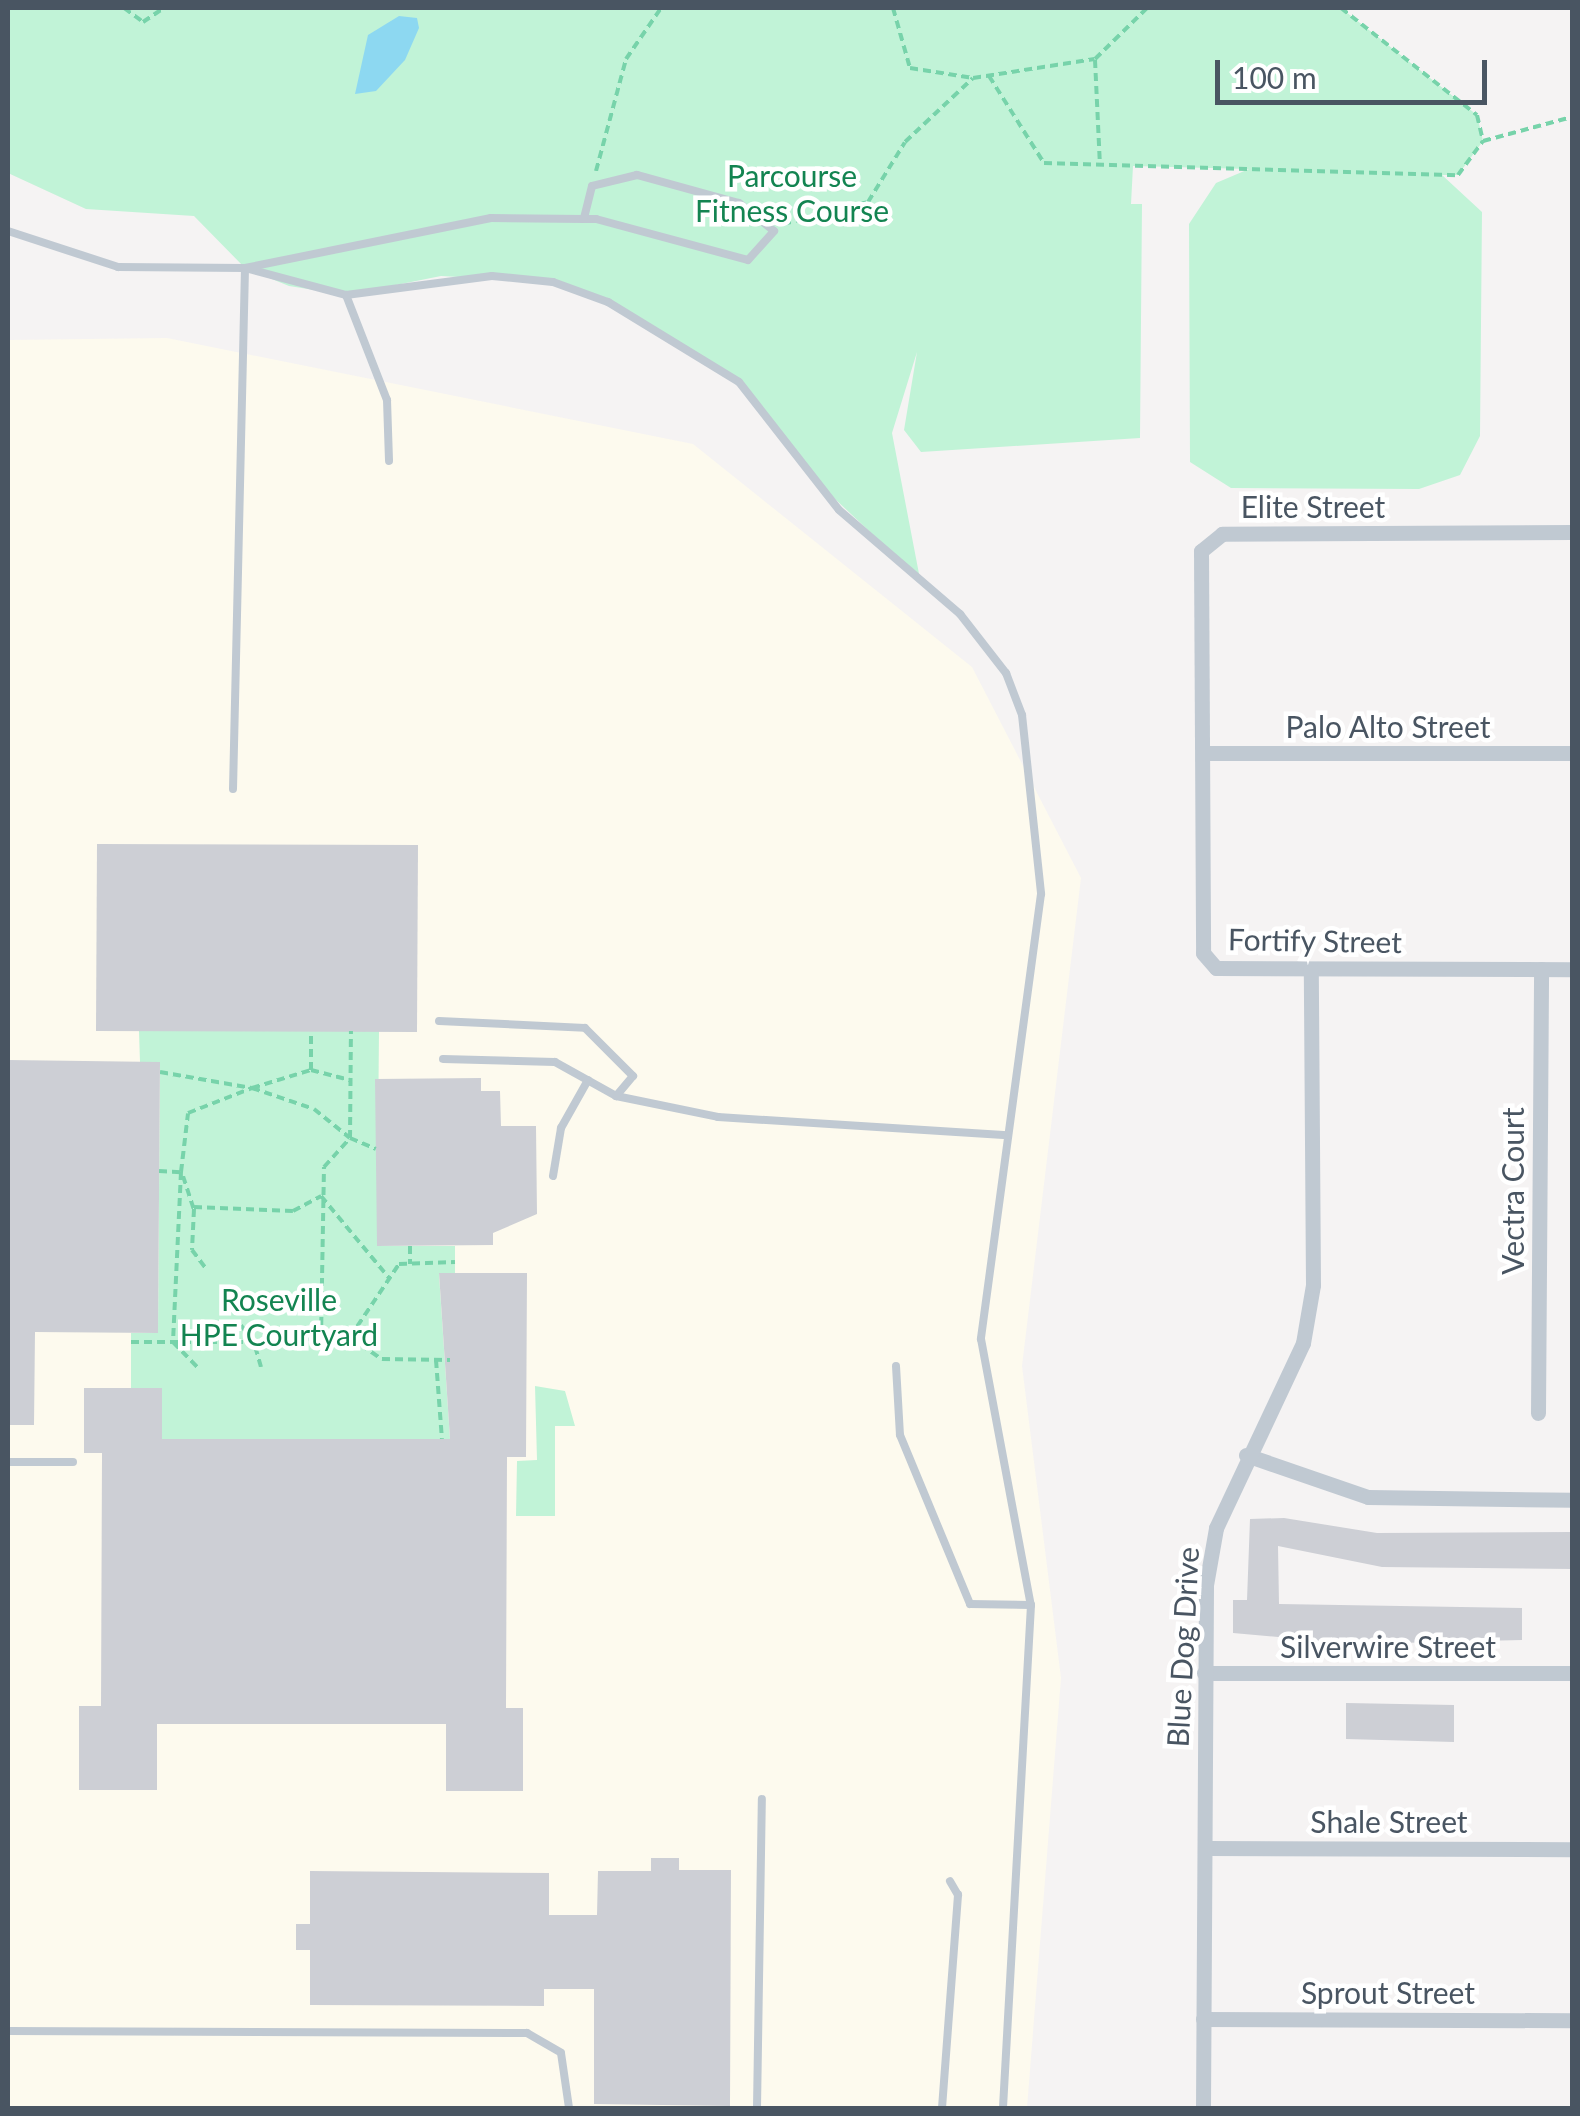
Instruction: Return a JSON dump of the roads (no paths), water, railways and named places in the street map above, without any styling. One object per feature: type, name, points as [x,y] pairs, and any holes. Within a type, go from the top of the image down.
[{"type":"street","name":"Elite Street","points":[[1204,754],[1201,551],[1222,534],[1572,532]]},
{"type":"street","name":"Palo Alto Street","points":[[1204,754],[1572,753]]},
{"type":"street","name":"Fortify Street","points":[[1204,754],[1203,953],[1216,968],[1572,969]]},
{"type":"street","name":"Blue Dog Drive","points":[[1203,2108],[1204,1673],[1216,1528],[1246,1455],[1303,1344],[1312,1285],[1311,968]]},
{"type":"street","name":"Vectra Court","points":[[1538,1413],[1540,969]]},
{"type":"street","points":[[1246,1455],[1368,1497],[1572,1500]]},
{"type":"street","name":"Silverwire Street","points":[[1204,1673],[1572,1673]]},
{"type":"street","name":"Shale Street","points":[[1206,1848],[1572,1849]]},
{"type":"street","name":"Sprout Street","points":[[1203,2020],[1572,2020]]},
{"type":"lane","points":[[8,230],[118,267],[245,268],[492,218],[584,219],[748,260],[774,231],[738,203],[637,175],[592,186],[584,219]]},
{"type":"lane","points":[[245,268],[346,295],[441,276],[538,280],[652,325],[740,382],[839,510],[990,644],[1022,715],[1040,862],[980,1338],[1030,1605],[1002,2108]]},
{"type":"lane","points":[[234,789],[245,268]]},
{"type":"lane","points":[[346,295],[387,400],[390,462]]},
{"type":"lane","points":[[439,1021],[586,1028],[633,1076],[616,1096]]},
{"type":"lane","points":[[443,1059],[555,1062],[616,1096],[776,1128],[1008,1135]]},
{"type":"lane","points":[[553,1176],[562,1128],[588,1080]]},
{"type":"lane","points":[[896,1366],[900,1434],[970,1604],[1030,1605]]},
{"type":"lane","points":[[8,1462],[73,1462]]},
{"type":"lane","points":[[757,2108],[762,1799]]},
{"type":"lane","points":[[942,2108],[958,1895],[950,1881]]},
{"type":"lane","points":[[8,2031],[527,2033],[562,2053],[570,2108]]},
{"type":"water","points":[[399,16],[417,18],[419,28],[405,60],[376,91],[355,94],[368,35]]},
{"type":"park label","name":"Parcourse Fitness Course","points":[[792,192]]},
{"type":"park label","name":"Roseville HPE Courtyard","points":[[279,1316]]}]
